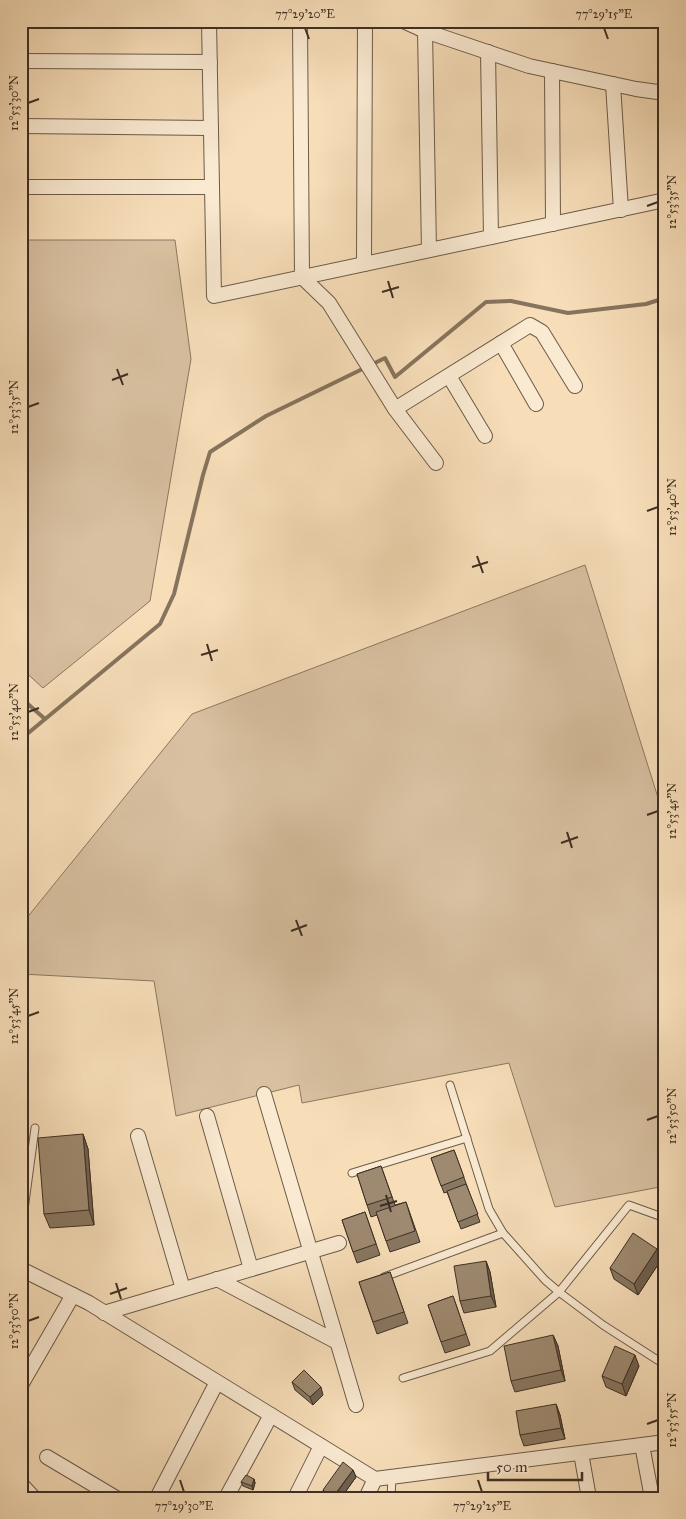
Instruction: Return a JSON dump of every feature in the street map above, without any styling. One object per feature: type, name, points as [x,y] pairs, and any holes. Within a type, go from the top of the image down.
[{"type":"street","points":[[209,21],[214,296],[665,200]]},
{"type":"street","points":[[300,21],[302,278],[329,303],[395,409],[436,463]]},
{"type":"street","points":[[364,264],[365,21]]},
{"type":"street","points":[[403,21],[425,31],[529,66],[665,93]]},
{"type":"street","points":[[425,31],[430,250]]},
{"type":"street","points":[[488,52],[491,237]]},
{"type":"street","points":[[21,61],[210,62]]},
{"type":"street","points":[[552,71],[553,224]]},
{"type":"street","points":[[613,84],[621,210]]},
{"type":"street","points":[[21,126],[211,128]]},
{"type":"street","points":[[21,187],[212,187]]},
{"type":"street","points":[[395,409],[530,326],[542,332],[575,386]]},
{"type":"street","points":[[501,344],[536,404]]},
{"type":"street","points":[[449,376],[485,436]]},
{"type":"street","points":[[264,1094],[356,1405]]},
{"type":"street","points":[[207,1116],[251,1269]]},
{"type":"street","points":[[138,1136],[184,1289]]},
{"type":"street","points":[[104,1312],[339,1243]]},
{"type":"street","points":[[21,1269],[104,1312],[375,1479],[665,1442]]},
{"type":"street","points":[[217,1279],[337,1342]]},
{"type":"street","points":[[21,1384],[73,1295]]},
{"type":"street","points":[[157,1498],[217,1382]]},
{"type":"street","points":[[226,1498],[271,1415]]},
{"type":"street","points":[[642,1445],[652,1498]]},
{"type":"street","points":[[295,1498],[321,1446]]},
{"type":"street","points":[[581,1453],[589,1498]]},
{"type":"street","points":[[47,1457],[116,1498]]},
{"type":"street","points":[[366,1498],[375,1479]]},
{"type":"street","points":[[21,1484],[34,1498]]},
{"type":"lane","points":[[450,1085],[489,1209],[503,1233],[558,1292],[603,1325],[665,1363]]},
{"type":"lane","points":[[21,1232],[35,1128]]},
{"type":"lane","points":[[352,1173],[467,1138]]},
{"type":"lane","points":[[403,1378],[490,1351],[558,1292],[629,1205],[665,1218]]},
{"type":"lane","points":[[374,1280],[503,1233]]},
{"type":"lane","points":[[391,1498],[392,1477]]},
{"type":"shaded area","points":[[21,240],[175,240],[191,359],[150,601],[43,688],[21,668]]},
{"type":"shaded area","points":[[585,565],[665,820],[665,1186],[555,1207],[509,1063],[302,1103],[299,1085],[176,1116],[154,981],[21,974],[21,925],[192,714]]},
{"type":"building","points":[[83,1134],[89,1210],[44,1214],[38,1138]]},
{"type":"building","points":[[454,1150],[464,1177],[441,1186],[431,1158]]},
{"type":"building","points":[[381,1166],[392,1197],[367,1205],[357,1174]]},
{"type":"building","points":[[466,1184],[478,1214],[458,1222],[447,1191]]},
{"type":"building","points":[[406,1202],[415,1231],[386,1241],[376,1212]]},
{"type":"building","points":[[365,1212],[376,1244],[353,1252],[342,1220]]},
{"type":"building","points":[[633,1233],[657,1249],[634,1284],[610,1268]]},
{"type":"building","points":[[486,1261],[491,1296],[460,1301],[454,1266]]},
{"type":"building","points":[[390,1272],[404,1312],[373,1322],[359,1282]]},
{"type":"building","points":[[453,1296],[466,1334],[441,1342],[428,1305]]},
{"type":"building","points":[[553,1335],[561,1370],[511,1381],[504,1346]]},
{"type":"building","points":[[615,1346],[635,1355],[622,1384],[602,1376]]},
{"type":"building","points":[[304,1370],[321,1387],[310,1397],[292,1382]]},
{"type":"building","points":[[556,1404],[561,1428],[520,1435],[516,1411]]},
{"type":"building","points":[[343,1462],[353,1470],[333,1497],[323,1490]]},
{"type":"building","points":[[246,1475],[254,1479],[252,1486],[241,1482]]},
{"type":"waterway","points":[[21,739],[160,624],[174,594],[210,452],[266,416],[385,358],[395,377],[486,302],[511,301],[568,313],[646,304],[665,298]]},
{"type":"waterway","points":[[21,698],[45,719]]}]
